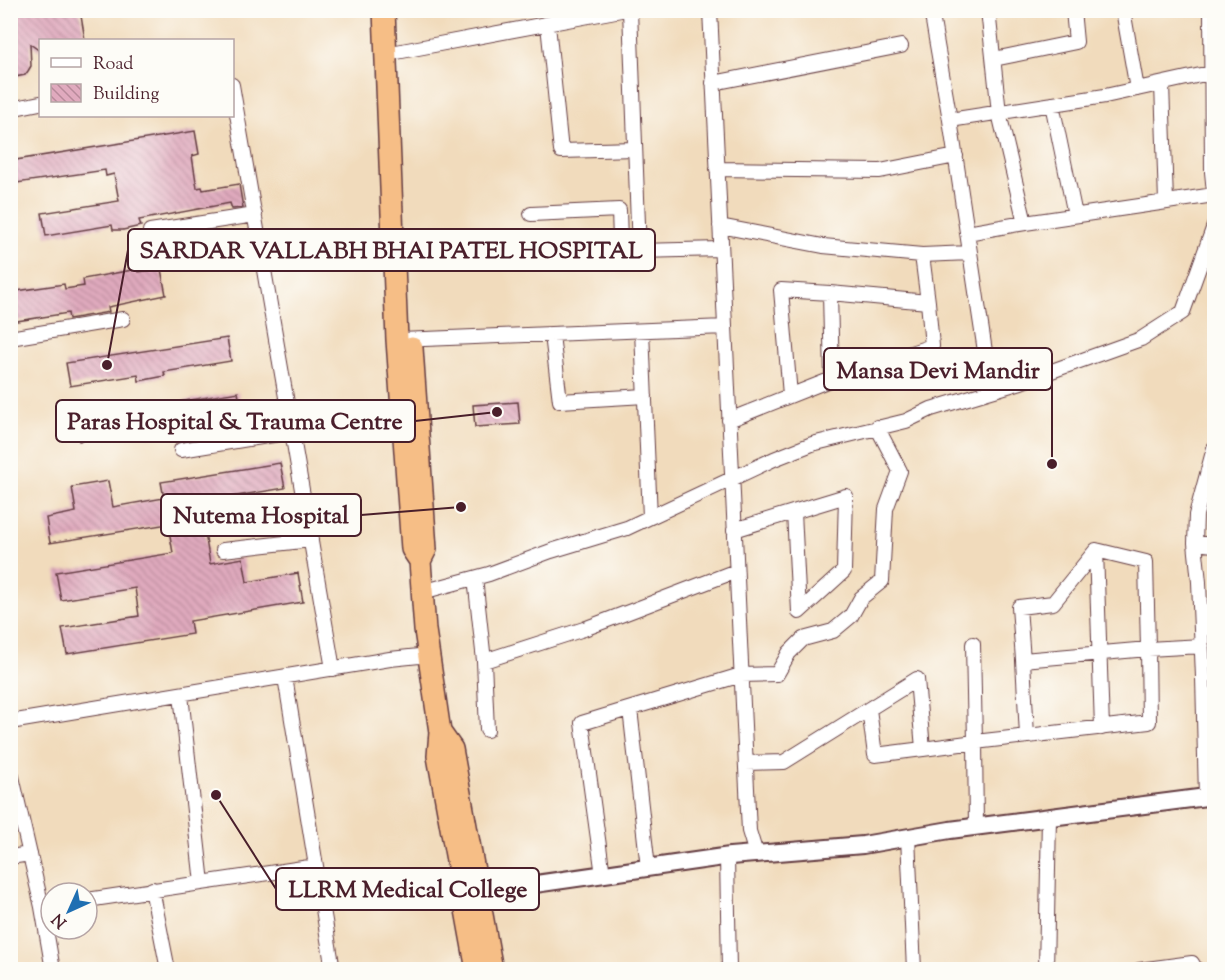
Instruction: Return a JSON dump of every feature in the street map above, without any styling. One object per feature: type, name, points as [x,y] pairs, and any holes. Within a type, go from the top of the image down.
[{"type":"highway","points":[[384,10],[393,53]]},
{"type":"highway","points":[[398,10],[393,53],[412,549],[420,561],[429,655],[440,732],[438,756],[470,894],[492,969]]},
{"type":"highway","points":[[470,894],[477,969]]},
{"type":"street","points":[[393,53],[621,10]]},
{"type":"street","points":[[630,10],[639,251],[721,249]]},
{"type":"street","points":[[710,10],[749,831],[756,854]]},
{"type":"street","points":[[931,10],[956,156],[991,391]]},
{"type":"street","points":[[988,10],[999,112],[1025,223]]},
{"type":"street","points":[[994,59],[1076,42],[1074,10]]},
{"type":"street","points":[[1123,10],[1137,89]]},
{"type":"street","points":[[967,232],[1215,193],[1212,172],[1211,10]]},
{"type":"street","points":[[548,25],[561,151],[635,149]]},
{"type":"street","points":[[713,83],[901,46]]},
{"type":"street","points":[[950,120],[1137,89],[1213,72]]},
{"type":"street","points":[[1162,84],[1166,202]]},
{"type":"street","points":[[234,96],[333,669]]},
{"type":"street","points":[[10,109],[39,103]]},
{"type":"street","points":[[1052,104],[1075,216]]},
{"type":"street","points":[[717,169],[880,171],[956,156]]},
{"type":"street","points":[[531,214],[619,210],[620,241],[639,239]]},
{"type":"street","points":[[150,231],[255,215]]},
{"type":"street","points":[[720,226],[823,246],[922,255],[970,253]]},
{"type":"street","points":[[422,592],[475,578],[627,528],[812,444],[906,421],[931,409],[991,391],[1141,339],[1184,312],[1215,226]]},
{"type":"street","points":[[729,420],[832,379],[932,346],[922,255]]},
{"type":"street","points":[[790,395],[781,290],[928,302]]},
{"type":"street","points":[[830,293],[832,379]]},
{"type":"street","points":[[10,338],[123,319]]},
{"type":"street","points":[[404,339],[725,327]]},
{"type":"street","points":[[642,331],[650,517]]},
{"type":"street","points":[[552,335],[560,401],[645,396]]},
{"type":"street","points":[[603,874],[582,723],[741,675],[777,674],[789,653],[803,639],[833,631],[852,616],[861,598],[882,581],[886,509],[900,471],[877,427]]},
{"type":"street","points":[[181,450],[292,432]]},
{"type":"street","points":[[470,894],[728,856],[863,845],[976,826],[1210,796],[1209,706],[1202,646],[1195,543],[1196,516],[1211,474],[1215,448]]},
{"type":"street","points":[[734,530],[846,496],[844,571],[800,612],[794,512]]},
{"type":"street","points":[[223,550],[311,540]]},
{"type":"street","points":[[1195,543],[1215,545]]},
{"type":"street","points":[[869,709],[875,755],[1149,722],[1146,562],[1096,550]]},
{"type":"street","points":[[1096,550],[1102,728]]},
{"type":"street","points":[[1027,736],[1019,608],[1053,603],[1096,550]]},
{"type":"street","points":[[484,661],[584,629],[736,571]]},
{"type":"street","points":[[475,578],[484,661],[487,730]]},
{"type":"street","points":[[973,644],[976,826]]},
{"type":"street","points":[[1023,660],[1202,646]]},
{"type":"street","points":[[10,722],[390,659],[429,655]]},
{"type":"street","points":[[285,677],[333,969]]},
{"type":"street","points":[[746,763],[784,762],[917,679],[923,749]]},
{"type":"street","points":[[182,694],[202,883]]},
{"type":"street","points":[[630,709],[648,868]]},
{"type":"street","points":[[10,768],[39,883]]},
{"type":"street","points":[[1046,969],[1049,817]]},
{"type":"street","points":[[908,837],[914,969]]},
{"type":"street","points":[[10,857],[30,854]]},
{"type":"street","points":[[728,856],[729,969]]},
{"type":"street","points":[[99,898],[316,866]]},
{"type":"street","points":[[152,889],[168,969]]},
{"type":"street","points":[[50,941],[53,969]]},
{"type":"street","points":[[1139,969],[1192,963],[1196,969]]},
{"type":"building","points":[[10,10],[80,10],[85,39],[39,39],[39,50],[30,44],[31,66],[25,75],[10,78]]},
{"type":"building","points":[[195,131],[199,154],[192,156],[197,188],[202,187],[203,190],[239,184],[243,208],[232,209],[230,203],[139,220],[141,226],[123,230],[113,230],[112,225],[46,236],[42,213],[119,201],[114,174],[106,176],[105,170],[10,184],[10,161]]},
{"type":"building","points":[[138,269],[138,272],[161,269],[166,295],[108,307],[109,312],[69,319],[68,313],[10,322],[10,292],[64,284],[65,289],[84,286],[83,279]]},
{"type":"building","points":[[227,338],[231,361],[164,372],[165,376],[139,381],[138,375],[70,386],[66,363]]},
{"type":"building","points":[[238,392],[242,415],[172,427],[173,432],[148,437],[147,430],[79,441],[75,419]]},
{"type":"building","points":[[518,402],[520,424],[475,427],[473,405]]},
{"type":"building","points":[[280,463],[285,488],[200,502],[210,564],[243,558],[247,582],[298,573],[303,602],[190,621],[192,634],[67,654],[62,628],[139,616],[135,588],[61,600],[56,572],[173,553],[168,524],[50,543],[46,518],[76,512],[72,487],[108,481],[113,507],[164,498],[161,482]]},
{"type":"place","name":"SARDAR VALLABH BHAI PATEL HOSPITAL","points":[[107,365]]},
{"type":"place","name":"Paras Hospital & Trauma Centre","points":[[497,412]]},
{"type":"place","name":"Mansa Devi Mandir","points":[[1052,464]]},
{"type":"place","name":"Nutema Hospital","points":[[461,507]]},
{"type":"place","name":"LLRM Medical College","points":[[216,795]]}]
